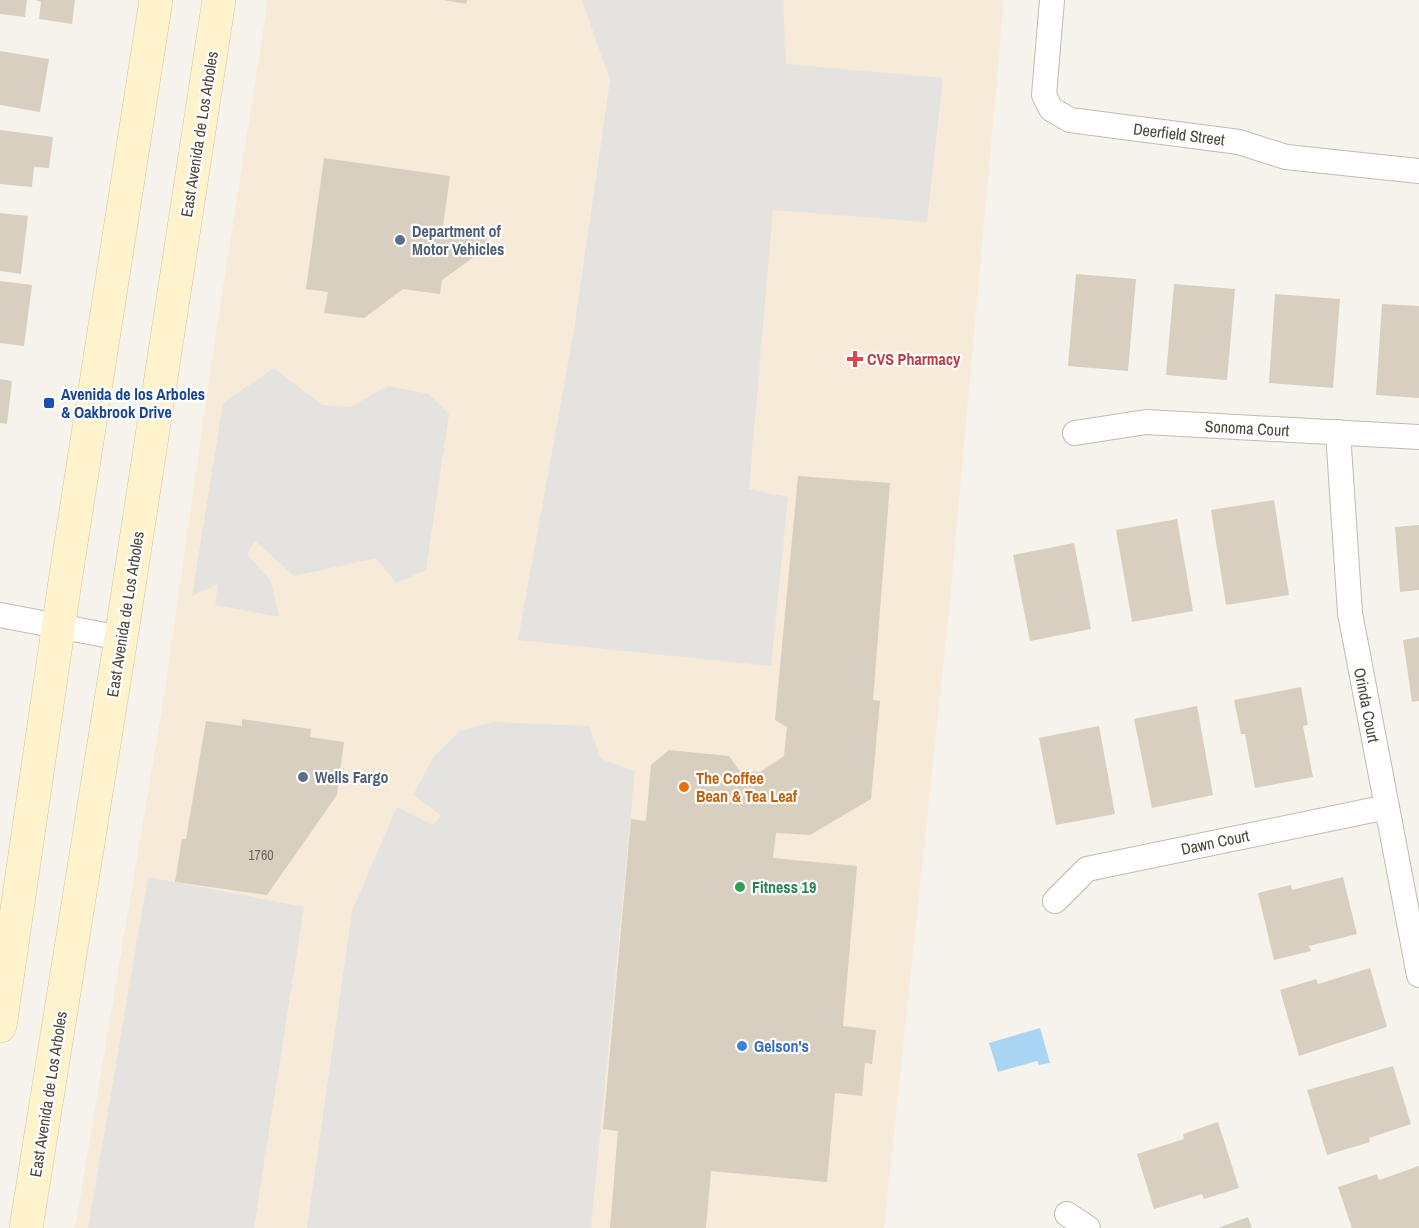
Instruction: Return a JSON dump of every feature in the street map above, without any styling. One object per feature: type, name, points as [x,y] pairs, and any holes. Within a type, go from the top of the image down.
[{"type":"main road","points":[[0,1026],[156,0]]},
{"type":"main road","name":"East Avenida de Los Arboles","points":[[26,1228],[121,639],[219,0]]},
{"type":"street","name":"Deerfield Street","points":[[1052,0],[1044,95],[1051,109],[1070,120],[1239,142],[1286,157],[1419,171]]},
{"type":"street","name":"Sonoma Court","points":[[1075,433],[1146,422],[1419,437]]},
{"type":"street","name":"Orinda Court","points":[[1338,432],[1350,613],[1419,975]]},
{"type":"street","points":[[0,615],[121,639]]},
{"type":"street","name":"Dawn Court","points":[[1055,901],[1088,869],[1387,807]]},
{"type":"street","points":[[1068,1214],[1088,1228]]},
{"type":"shaded area","points":[[268,0],[1004,0],[950,601],[884,1228],[75,1228],[164,697],[216,333]]},
{"type":"shaded area","points":[[582,0],[783,0],[786,64],[943,78],[927,222],[773,210],[749,489],[788,497],[771,666],[518,640],[574,330],[610,80]]},
{"type":"shaded area","points":[[274,368],[322,405],[350,407],[388,386],[429,394],[449,414],[426,570],[396,583],[376,558],[294,576],[255,541],[247,554],[271,581],[279,617],[215,605],[218,584],[192,596],[223,403]]},
{"type":"shaded area","points":[[493,722],[589,726],[601,759],[635,771],[591,1228],[307,1228],[352,911],[397,807],[433,825],[441,815],[413,795],[434,756],[460,731]]},
{"type":"shaded area","points":[[148,877],[304,907],[254,1228],[88,1228]]},
{"type":"water","points":[[1040,1028],[1050,1063],[1039,1065],[1037,1061],[998,1072],[989,1043]]},
{"type":"building","points":[[0,0],[27,0],[25,17],[0,14]]},
{"type":"building","points":[[35,0],[75,0],[72,24],[39,19],[41,2]]},
{"type":"building","points":[[444,0],[467,0],[466,4]]},
{"type":"building","points":[[0,51],[49,59],[40,112],[0,105]]},
{"type":"building","points":[[0,130],[53,137],[49,168],[34,167],[32,187],[0,184]]},
{"type":"building","name":"Department of Motor Vehicles","points":[[324,158],[450,176],[443,226],[488,232],[485,249],[442,280],[440,294],[403,289],[364,318],[324,313],[328,292],[306,289]]},
{"type":"building","points":[[0,213],[28,216],[21,274],[0,271]]},
{"type":"building","points":[[1076,274],[1136,279],[1128,371],[1068,366]]},
{"type":"building","points":[[0,281],[32,285],[24,346],[0,343]]},
{"type":"building","points":[[1174,284],[1235,289],[1227,380],[1166,375]]},
{"type":"building","points":[[1275,294],[1340,299],[1333,388],[1269,383]]},
{"type":"building","points":[[1382,304],[1419,306],[1419,398],[1376,395]]},
{"type":"building","points":[[0,379],[12,381],[7,424],[0,423]]},
{"type":"building","points":[[798,476],[890,483],[873,700],[880,701],[871,799],[810,835],[776,833],[773,858],[857,866],[843,1026],[876,1030],[872,1064],[865,1063],[862,1096],[835,1093],[827,1182],[711,1171],[706,1228],[610,1228],[618,1131],[603,1129],[631,819],[646,821],[651,765],[669,750],[729,756],[739,770],[760,772],[784,756],[787,727],[775,720]]},
{"type":"building","points":[[1274,500],[1289,595],[1226,605],[1211,510]]},
{"type":"building","points":[[1177,519],[1193,611],[1132,622],[1116,530]]},
{"type":"building","points":[[1419,525],[1419,590],[1400,592],[1395,527]]},
{"type":"building","points":[[1074,543],[1091,629],[1030,641],[1013,555]]},
{"type":"building","points":[[1419,637],[1419,701],[1412,702],[1403,640]]},
{"type":"building","points":[[1301,687],[1308,725],[1303,726],[1313,777],[1255,788],[1245,734],[1241,734],[1234,700]]},
{"type":"building","points":[[1197,706],[1213,795],[1152,808],[1134,719]]},
{"type":"building","points":[[242,719],[311,729],[310,737],[344,742],[337,795],[267,895],[175,882],[182,839],[186,839],[206,721],[242,726]]},
{"type":"building","points":[[1099,726],[1115,814],[1056,825],[1039,738]]},
{"type":"building","points":[[1343,877],[1357,934],[1309,946],[1311,951],[1274,960],[1258,893],[1291,885],[1292,890]]},
{"type":"building","points":[[1370,968],[1387,1027],[1299,1056],[1280,990],[1316,979],[1318,984]]},
{"type":"building","points":[[1393,1066],[1411,1124],[1369,1138],[1370,1142],[1327,1155],[1307,1090]]},
{"type":"building","points":[[1218,1122],[1239,1188],[1204,1199],[1202,1194],[1154,1209],[1137,1154],[1184,1139],[1183,1134]]},
{"type":"building","points":[[1419,1166],[1419,1228],[1352,1228],[1338,1187],[1377,1174],[1379,1180]]},
{"type":"building","points":[[1248,1217],[1252,1228],[1218,1228]]},
{"type":"place","name":"Department of Motor Vehicles","points":[[400,240]]},
{"type":"place","name":"CVS Pharmacy","points":[[855,359]]},
{"type":"place","name":"Avenida de los Arboles & Oakbrook Drive","points":[[49,403]]},
{"type":"place","name":"Wells Fargo","points":[[303,777]]},
{"type":"place","name":"The Coffee Bean & Tea Leaf","points":[[684,787]]},
{"type":"place","name":"Fitness 19","points":[[740,887]]},
{"type":"place","name":"Gelson's","points":[[742,1046]]}]
